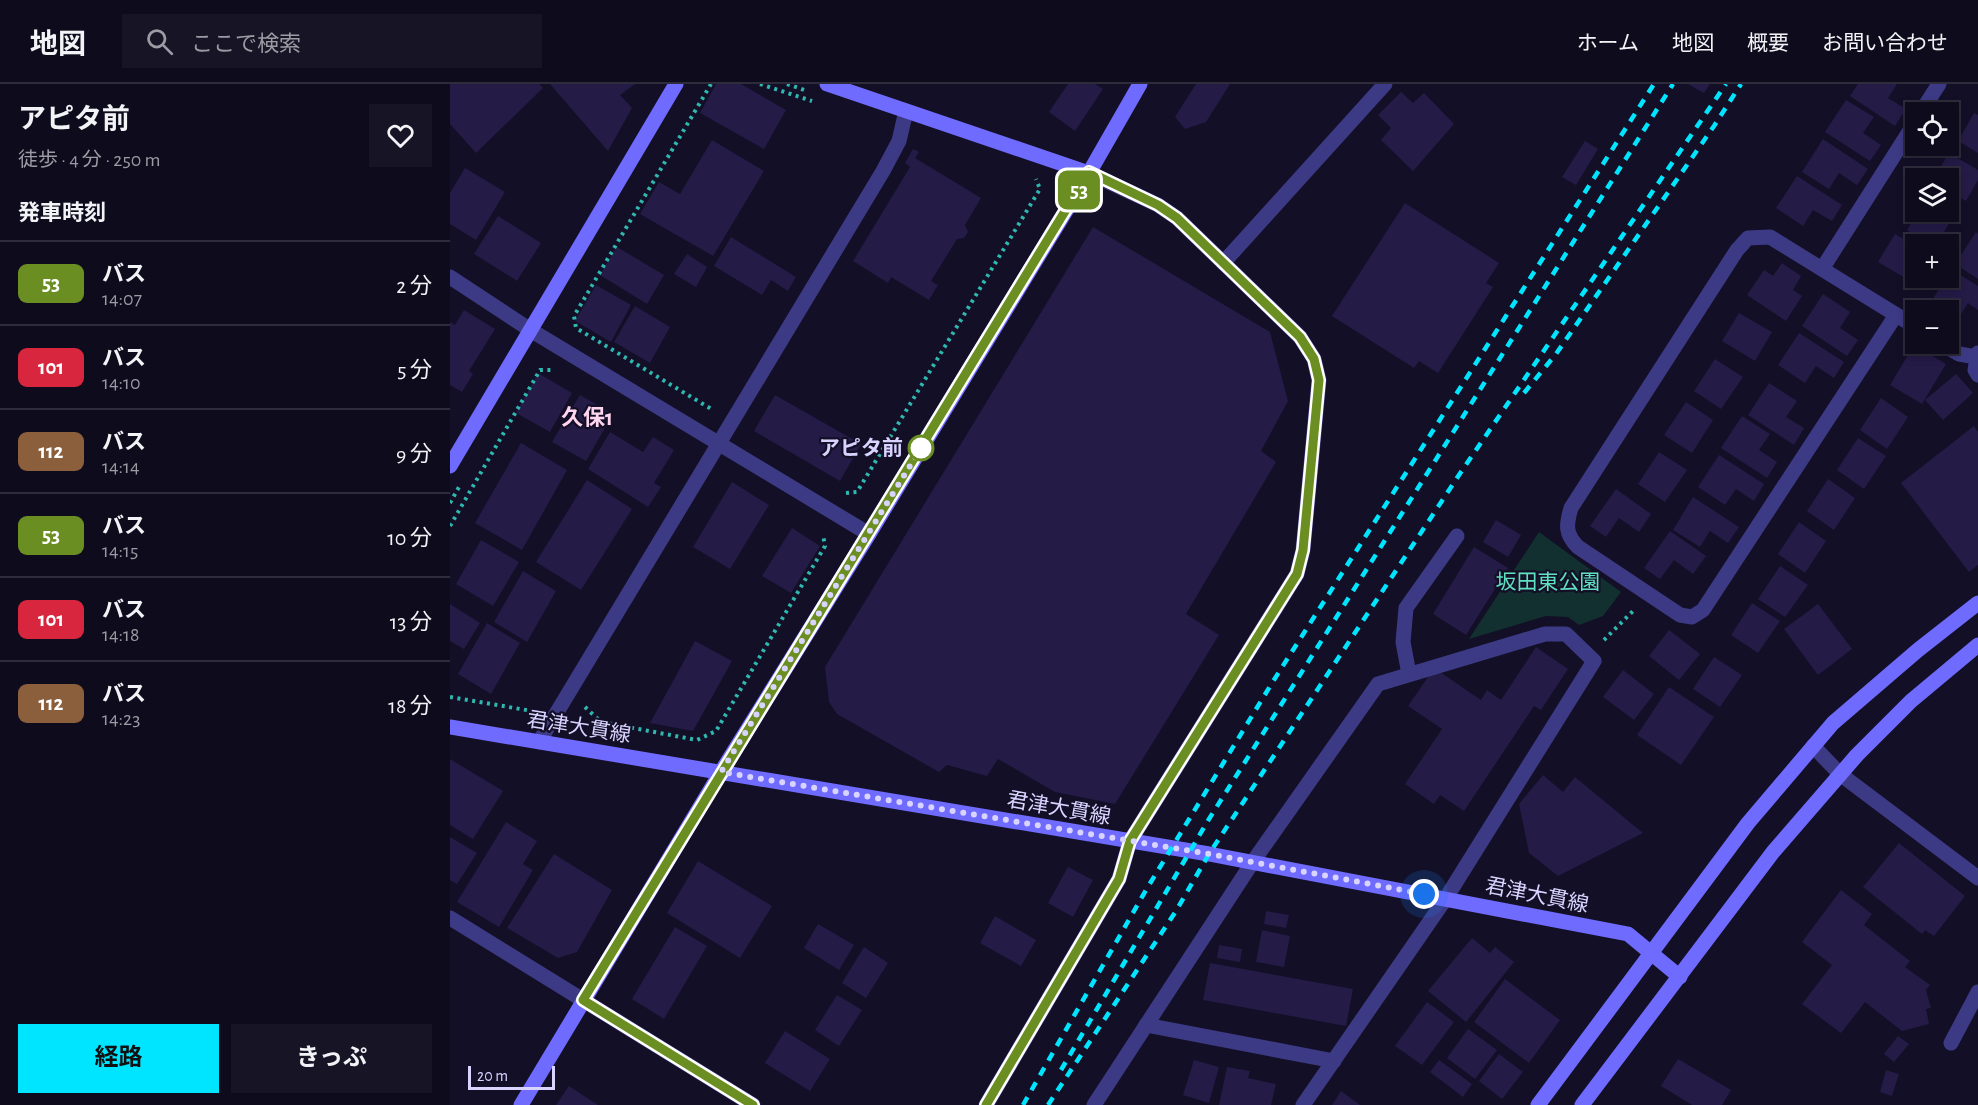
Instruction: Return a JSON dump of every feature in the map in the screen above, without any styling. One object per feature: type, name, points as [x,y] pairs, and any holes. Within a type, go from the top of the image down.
[{"type":"street","points":[[450,466],[676,84]]},
{"type":"street","points":[[827,84],[1089,172],[1158,205],[1177,218],[1300,337],[1314,359],[1319,380],[1303,550],[1297,574],[1130,841],[1119,879],[986,1105]]},
{"type":"street","points":[[1223,263],[1385,84]]},
{"type":"street","points":[[1927,102],[1939,84]]},
{"type":"street","points":[[521,1105],[721,772],[1089,172],[1138,85]]},
{"type":"street","points":[[539,742],[883,171],[899,141],[906,111]]},
{"type":"street","points":[[1822,269],[1905,138]]},
{"type":"street","points":[[1896,315],[1703,610],[1692,617],[1680,615],[1578,547],[1568,537],[1567,523],[1571,508],[1737,250],[1748,238],[1770,237],[1905,320]]},
{"type":"street","points":[[450,277],[532,330],[869,534]]},
{"type":"street","points":[[1959,354],[1977,355],[1975,370],[1978,375]]},
{"type":"street","points":[[1409,674],[1403,642],[1406,608],[1457,536]]},
{"type":"street","points":[[1538,1105],[1748,823],[1833,723],[1918,650],[1978,603]]},
{"type":"street","points":[[1094,1105],[1252,863],[1378,684],[1545,634],[1566,634],[1594,661],[1446,898],[1303,1105]]},
{"type":"street","points":[[1582,1105],[1773,852],[1840,774],[1911,701],[1978,645]]},
{"type":"street","name":"君津大貫線","points":[[450,727],[1130,841],[1446,898],[1628,934],[1680,977]]},
{"type":"street","points":[[1813,746],[1840,774],[1978,878]]},
{"type":"street","points":[[450,918],[753,1105]]},
{"type":"street","points":[[1951,1043],[1978,993]]},
{"type":"street","points":[[1146,1025],[1334,1061]]},
{"type":"path","points":[[711,84],[574,316],[576,328],[720,414]]},
{"type":"path","points":[[846,493],[857,492],[1040,189],[1037,179],[1026,175]]},
{"type":"path","points":[[450,526],[540,370],[552,370]]},
{"type":"path","points":[[450,503],[462,483]]},
{"type":"path","points":[[579,701],[601,722],[697,740],[717,731],[825,546],[823,535]]},
{"type":"path","points":[[1588,656],[1650,594]]},
{"type":"path","points":[[450,697],[544,713]]},
{"type":"green space","name":"坂田東公園","points":[[1539,532],[1621,592],[1603,616],[1579,625],[1568,617],[1546,616],[1469,639]]},
{"type":"building","points":[[450,84],[539,84],[543,88],[476,153],[450,124]]},
{"type":"building","points":[[550,84],[635,84],[620,95],[632,108],[608,151]]},
{"type":"building","points":[[716,84],[741,84],[786,110],[764,149],[700,113]]},
{"type":"building","points":[[1068,84],[1095,84],[1103,89],[1075,131],[1049,112]]},
{"type":"building","points":[[1196,84],[1230,84],[1206,122],[1185,129],[1175,117]]},
{"type":"building","points":[[1688,84],[1710,84],[1704,93]]},
{"type":"building","points":[[1858,84],[1897,84],[1888,98],[1905,111],[1895,126],[1850,96]]},
{"type":"building","points":[[1401,92],[1413,103],[1424,93],[1454,124],[1413,171],[1381,140],[1391,128],[1378,115]]},
{"type":"building","points":[[1846,100],[1874,117],[1863,133],[1881,145],[1870,161],[1825,132]]},
{"type":"building","points":[[1974,113],[1978,115],[1978,153],[1959,142]]},
{"type":"building","points":[[1823,139],[1868,169],[1857,185],[1839,173],[1829,189],[1802,172]]},
{"type":"building","points":[[712,140],[764,171],[713,256],[640,214],[659,182],[680,194]]},
{"type":"building","points":[[1585,141],[1598,149],[1576,185],[1562,177]]},
{"type":"building","points":[[913,149],[919,152],[915,158],[981,198],[965,225],[968,232],[964,238],[957,239],[931,281],[938,285],[929,300],[891,277],[888,283],[853,261],[910,167],[905,163]]},
{"type":"building","points":[[1947,156],[1954,156],[1978,170],[1978,180],[1966,201],[1959,197],[1959,168],[1940,168]]},
{"type":"building","points":[[465,168],[505,192],[476,240],[450,224],[450,193]]},
{"type":"building","points":[[1797,176],[1842,205],[1832,221],[1813,210],[1803,226],[1776,208]]},
{"type":"building","points":[[1405,203],[1499,263],[1486,283],[1493,287],[1438,373],[1419,361],[1414,368],[1332,316]]},
{"type":"building","points":[[498,216],[541,243],[517,281],[474,254]]},
{"type":"building","points":[[1912,222],[1950,222],[1943,234],[1914,234],[1907,230]]},
{"type":"building","points":[[1093,227],[1270,332],[1288,401],[1261,451],[1276,462],[1186,614],[1219,635],[1115,804],[1055,792],[998,759],[987,776],[947,765],[939,772],[837,714],[829,702],[825,667]]},
{"type":"building","points":[[1976,232],[1978,234],[1978,279],[1959,267],[1959,258]]},
{"type":"building","points":[[1895,234],[1905,240],[1905,278],[1878,262]]},
{"type":"building","points":[[731,237],[796,277],[788,291],[771,280],[762,295],[714,266]]},
{"type":"building","points":[[617,247],[664,275],[647,304],[600,275]]},
{"type":"building","points":[[687,254],[707,267],[696,287],[674,274]]},
{"type":"building","points":[[1782,263],[1801,276],[1793,290],[1802,296],[1786,321],[1747,295],[1764,270],[1773,276]]},
{"type":"building","points":[[1959,274],[1978,286],[1978,310],[1968,303],[1959,317],[1959,300],[1932,300],[1940,288],[1959,288]]},
{"type":"building","points":[[596,285],[631,305],[611,342],[575,321]]},
{"type":"building","points":[[1823,294],[1850,312],[1840,328],[1858,340],[1847,356],[1802,326]]},
{"type":"building","points":[[635,306],[670,327],[650,363],[614,342]]},
{"type":"building","points":[[464,310],[495,329],[469,371],[473,374],[462,392],[450,385],[450,322],[455,325]]},
{"type":"building","points":[[1739,313],[1772,332],[1755,361],[1722,341]]},
{"type":"building","points":[[1799,333],[1844,362],[1834,378],[1816,366],[1805,383],[1778,365]]},
{"type":"building","points":[[1909,354],[1929,354],[1946,364],[1922,404],[1890,385]]},
{"type":"building","points":[[1715,359],[1743,377],[1721,409],[1694,391]]},
{"type":"building","points":[[538,373],[572,393],[550,432],[516,413]]},
{"type":"building","points":[[1956,374],[1973,393],[1943,420],[1925,400]]},
{"type":"building","points":[[1769,383],[1797,401],[1786,417],[1804,428],[1794,445],[1748,415]]},
{"type":"building","points":[[580,395],[613,414],[586,461],[552,442]]},
{"type":"building","points":[[775,395],[861,444],[840,481],[754,431]]},
{"type":"building","points":[[1881,398],[1908,417],[1887,449],[1860,430]]},
{"type":"building","points":[[1686,402],[1713,420],[1692,453],[1664,435]]},
{"type":"building","points":[[1742,416],[1770,434],[1759,450],[1777,462],[1767,478],[1721,448]]},
{"type":"building","points":[[1974,426],[1978,432],[1978,565],[1969,572],[1901,483]]},
{"type":"building","points":[[610,432],[643,452],[653,437],[674,450],[654,483],[661,487],[648,507],[588,469]]},
{"type":"building","points":[[1858,438],[1886,456],[1864,489],[1837,470]]},
{"type":"building","points":[[521,443],[567,470],[522,550],[475,523]]},
{"type":"building","points":[[1659,452],[1687,470],[1665,502],[1638,484]]},
{"type":"building","points":[[1719,455],[1764,484],[1754,501],[1736,489],[1725,505],[1698,487]]},
{"type":"building","points":[[1828,479],[1855,498],[1834,530],[1807,511]]},
{"type":"building","points":[[587,480],[632,509],[581,590],[536,562]]},
{"type":"building","points":[[732,482],[769,505],[730,569],[693,547]]},
{"type":"building","points":[[1616,489],[1651,514],[1639,532],[1619,518],[1606,537],[1590,526]]},
{"type":"building","points":[[1693,497],[1739,527],[1728,543],[1710,531],[1700,547],[1673,530]]},
{"type":"building","points":[[1496,520],[1521,535],[1508,557],[1483,542]]},
{"type":"building","points":[[1799,522],[1826,541],[1805,573],[1778,554]]},
{"type":"building","points":[[792,528],[820,546],[791,593],[762,576]]},
{"type":"building","points":[[1670,531],[1706,556],[1693,574],[1674,560],[1660,579],[1644,568]]},
{"type":"building","points":[[481,540],[519,562],[493,606],[456,584]]},
{"type":"building","points":[[1474,547],[1508,568],[1466,635],[1433,614]]},
{"type":"building","points":[[1780,566],[1808,585],[1785,617],[1758,599]]},
{"type":"building","points":[[523,571],[556,591],[527,642],[494,622]]},
{"type":"building","points":[[1752,603],[1780,621],[1758,653],[1731,635]]},
{"type":"building","points":[[450,604],[480,623],[464,649],[450,641]]},
{"type":"building","points":[[1818,604],[1852,649],[1818,675],[1784,629]]},
{"type":"building","points":[[487,623],[520,643],[491,694],[458,674]]},
{"type":"building","points":[[1669,630],[1700,654],[1679,680],[1649,656]]},
{"type":"building","points":[[695,641],[732,661],[693,731],[650,723]]},
{"type":"building","points":[[1536,647],[1568,669],[1541,710],[1534,706],[1464,811],[1440,795],[1434,804],[1405,784],[1442,729],[1408,706],[1430,674],[1440,672],[1481,700],[1487,690],[1501,700]]},
{"type":"building","points":[[1714,657],[1742,675],[1720,707],[1693,689]]},
{"type":"building","points":[[1623,670],[1654,694],[1634,720],[1603,697]]},
{"type":"building","points":[[1669,687],[1714,717],[1681,765],[1637,735]]},
{"type":"building","points":[[450,759],[503,791],[473,839],[450,825]]},
{"type":"building","points":[[1543,775],[1563,792],[1575,777],[1643,833],[1558,876],[1529,853],[1519,804]]},
{"type":"building","points":[[506,822],[537,841],[523,864],[533,870],[499,927],[457,902]]},
{"type":"building","points":[[450,837],[477,853],[457,884],[450,880]]},
{"type":"building","points":[[1899,843],[1965,896],[1934,936],[1925,930],[1922,934],[1863,887]]},
{"type":"building","points":[[554,854],[612,890],[577,952],[558,958],[507,928]]},
{"type":"building","points":[[698,861],[772,906],[740,958],[667,913]]},
{"type":"building","points":[[1068,867],[1093,880],[1073,917],[1048,903]]},
{"type":"building","points":[[1841,890],[1872,914],[1864,925],[1910,961],[1905,967],[1930,985],[1926,990],[1931,1008],[1926,1009],[1929,1024],[1902,1031],[1865,1002],[1841,1033],[1802,1004],[1832,965],[1802,942]]},
{"type":"building","points":[[1266,911],[1289,915],[1286,928],[1264,924]]},
{"type":"building","points":[[995,916],[1036,940],[1021,966],[980,943]]},
{"type":"building","points":[[818,924],[854,945],[839,970],[804,948]]},
{"type":"building","points":[[675,927],[707,946],[664,1019],[632,999]]},
{"type":"building","points":[[1262,930],[1290,936],[1284,967],[1256,962]]},
{"type":"building","points":[[1472,938],[1490,953],[1495,947],[1514,962],[1466,1022],[1428,991]]},
{"type":"building","points":[[1219,945],[1242,949],[1240,962],[1217,958]]},
{"type":"building","points":[[864,947],[888,963],[866,998],[842,983]]},
{"type":"building","points":[[1210,963],[1353,989],[1346,1026],[1203,1000]]},
{"type":"building","points":[[1505,979],[1560,1020],[1529,1063],[1474,1022]]},
{"type":"building","points":[[837,995],[862,1010],[839,1046],[815,1030]]},
{"type":"building","points":[[1427,1002],[1454,1022],[1422,1065],[1395,1046]]},
{"type":"building","points":[[1468,1029],[1497,1050],[1475,1079],[1447,1058]]},
{"type":"building","points":[[785,1031],[830,1059],[810,1091],[765,1063]]},
{"type":"building","points":[[1898,1036],[1909,1044],[1894,1062],[1884,1054]]},
{"type":"building","points":[[1499,1054],[1523,1072],[1502,1099],[1479,1081]]},
{"type":"building","points":[[1678,1059],[1731,1090],[1722,1105],[1692,1105],[1661,1086]]},
{"type":"building","points":[[1194,1060],[1219,1067],[1209,1103],[1183,1095]]},
{"type":"building","points":[[1439,1060],[1472,1084],[1463,1097],[1430,1072]]},
{"type":"building","points":[[1227,1067],[1250,1071],[1248,1078],[1276,1084],[1271,1105],[1219,1105]]},
{"type":"building","points":[[1886,1070],[1899,1074],[1892,1096],[1880,1092]]},
{"type":"building","points":[[569,1086],[598,1105],[556,1105]]},
{"type":"building","points":[[1341,1091],[1360,1105],[1332,1105]]},
{"type":"railway","points":[[1023,1105],[1146,890],[1272,683],[1654,84]]},
{"type":"railway","points":[[1061,1070],[1209,819],[1673,84]]},
{"type":"railway","points":[[1048,1105],[1176,911],[1209,854],[1461,472],[1726,84]]},
{"type":"railway","points":[[1524,393],[1556,354],[1741,84]]},
{"type":"bus line","name":"53","points":[[753,1105],[583,1000],[1089,172],[1158,205],[1177,218],[1300,337],[1314,359],[1319,380],[1303,550],[1297,574],[1130,841],[1119,879],[986,1105]]},
{"type":"place","name":"アピタ前","points":[[921,448]]},
{"type":"district","name":"久保1","points":[[587,417]]},
{"type":"route","points":[[921,448],[721,772],[1209,854],[1424,894]]}]
